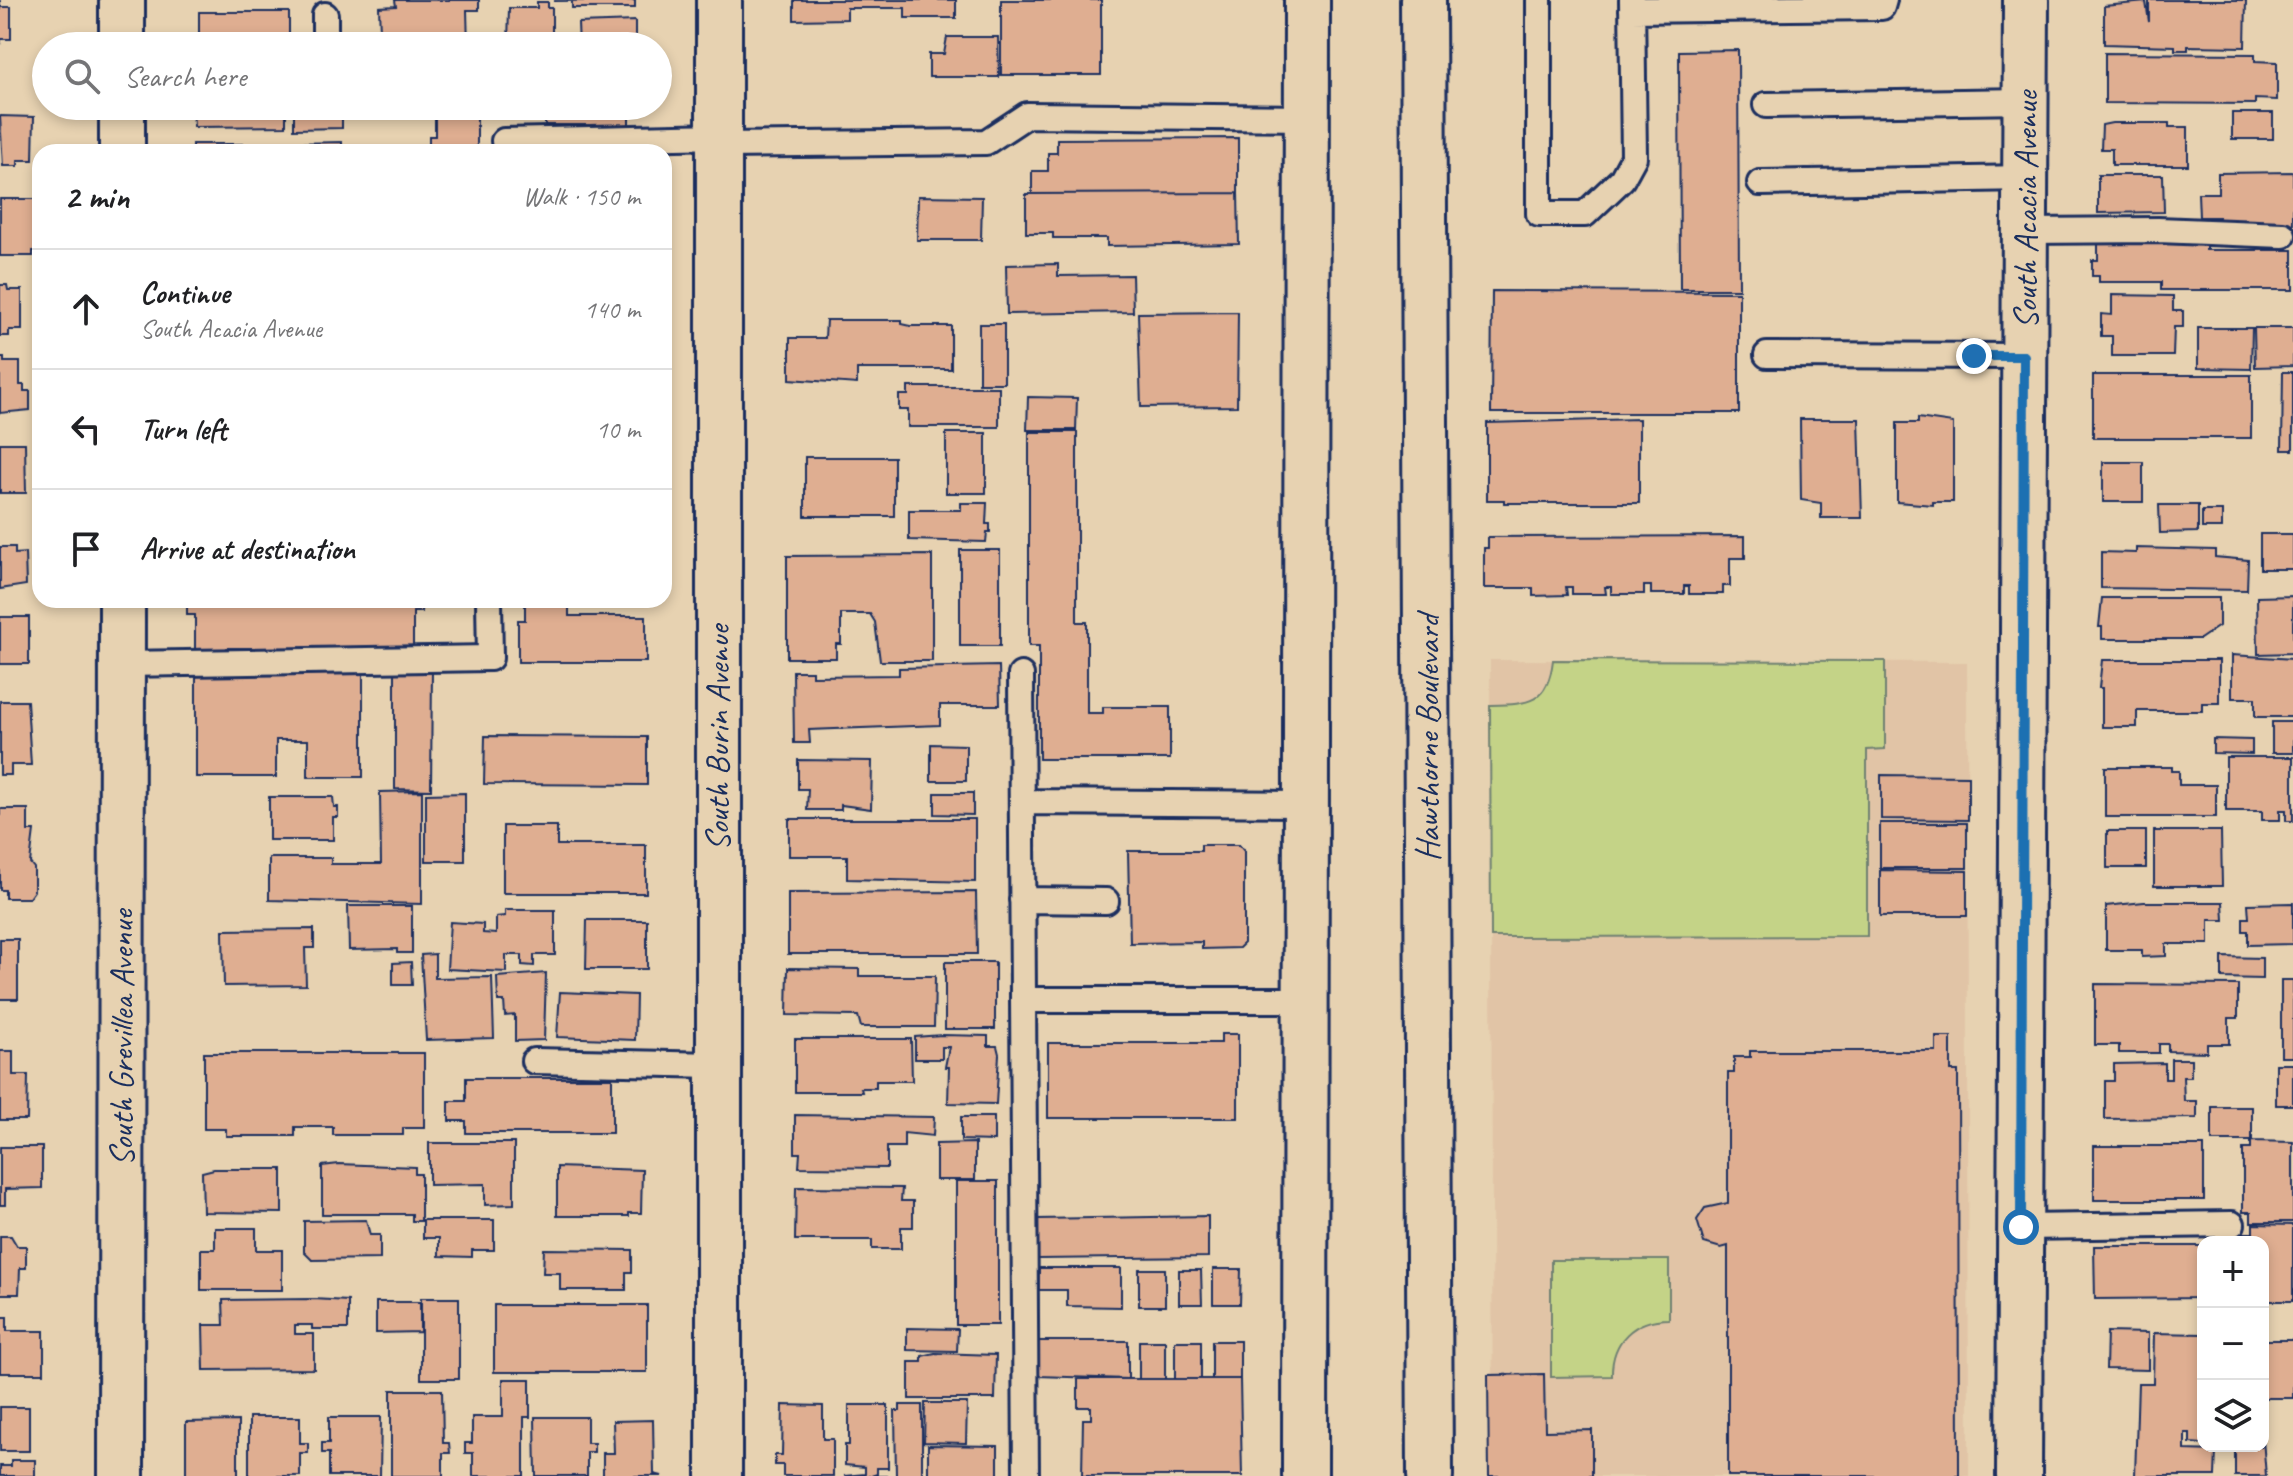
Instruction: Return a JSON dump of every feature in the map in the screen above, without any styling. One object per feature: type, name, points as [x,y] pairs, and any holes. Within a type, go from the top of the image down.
[{"type":"street","points":[[122,0],[122,32]]},
{"type":"street","name":"South Burin Avenue","points":[[719,0],[716,1065],[719,1476]]},
{"type":"street","points":[[1305,1476],[1307,0]]},
{"type":"street","name":"Hawthorne Boulevard","points":[[1423,0],[1430,1476]]},
{"type":"street","name":"South Acacia Avenue","points":[[2019,1476],[2026,0]]},
{"type":"street","points":[[122,120],[122,144]]},
{"type":"street","name":"South Grevillea Avenue","points":[[121,1476],[122,608]]},
{"type":"lane","points":[[1539,0],[1539,214],[1585,214],[1622,179],[1634,157],[1632,5],[1882,7],[1884,0]]},
{"type":"lane","points":[[325,15],[325,32]]},
{"type":"lane","points":[[1766,105],[2026,101]]},
{"type":"lane","points":[[504,141],[986,142],[1027,115],[1307,118]]},
{"type":"lane","points":[[1760,183],[2025,178]]},
{"type":"lane","points":[[2025,231],[2158,230],[2283,235]]},
{"type":"lane","points":[[1767,355],[2024,356]]},
{"type":"lane","points":[[122,664],[490,658],[489,608]]},
{"type":"lane","points":[[1021,675],[1026,1476]]},
{"type":"lane","points":[[1022,802],[1306,804]]},
{"type":"lane","points":[[1022,900],[1106,901]]},
{"type":"lane","points":[[1023,1000],[1306,1000]]},
{"type":"lane","points":[[534,1061],[716,1065]]},
{"type":"lane","points":[[2021,1227],[2232,1224]]},
{"type":"shaded area","points":[[1490,660],[1967,662],[1969,1476],[1493,1476]]},
{"type":"green space","points":[[1553,660],[1885,661],[1885,749],[1867,750],[1867,936],[1491,937],[1490,705],[1516,704],[1534,699],[1547,685]]},
{"type":"green space","points":[[1551,1260],[1669,1260],[1669,1319],[1645,1323],[1627,1334],[1616,1352],[1612,1376],[1551,1377]]},
{"type":"building","points":[[395,0],[479,0],[479,10],[467,10],[468,32],[380,32],[379,7],[396,6]]},
{"type":"building","points":[[635,0],[635,8],[572,8],[572,1],[554,1]]},
{"type":"building","points":[[794,0],[956,0],[956,18],[905,18],[905,8],[847,8],[847,19],[794,20]]},
{"type":"building","points":[[1001,0],[1101,0],[1101,75],[1001,75]]},
{"type":"building","points":[[2149,0],[2246,0],[2245,47],[2188,46],[2188,50],[2175,50],[2175,46],[2104,44],[2104,6],[2146,2],[2149,22]]},
{"type":"building","points":[[537,2],[548,2],[548,8],[552,8],[552,32],[508,32],[509,8],[537,8]]},
{"type":"building","points":[[0,7],[11,7],[11,39],[1,39],[0,45]]},
{"type":"building","points":[[199,12],[289,12],[289,32],[199,32]]},
{"type":"building","points":[[635,21],[635,32],[578,32],[578,23]]},
{"type":"building","points":[[947,37],[998,37],[999,77],[929,77],[929,54],[944,54]]},
{"type":"building","points":[[1738,50],[1739,289],[1680,289],[1679,51]]},
{"type":"building","points":[[2105,53],[2255,54],[2255,61],[2277,62],[2277,100],[2255,99],[2255,104],[2105,103]]},
{"type":"building","points":[[2232,113],[2273,113],[2273,139],[2232,139]]},
{"type":"building","points":[[0,116],[32,117],[32,160],[18,160],[18,166],[3,166]]},
{"type":"building","points":[[194,120],[286,120],[286,126],[194,127]]},
{"type":"building","points":[[294,120],[342,120],[342,128],[294,129]]},
{"type":"building","points":[[435,120],[477,120],[477,144],[429,144],[429,136],[435,136]]},
{"type":"building","points":[[545,120],[629,120],[629,125],[545,125]]},
{"type":"building","points":[[2169,123],[2169,127],[2188,127],[2188,165],[2112,165],[2112,149],[2101,149],[2102,125]]},
{"type":"building","points":[[1238,138],[1238,193],[1032,194],[1032,171],[1048,171],[1048,153],[1057,153],[1057,139]]},
{"type":"building","points":[[342,142],[342,144],[295,144]]},
{"type":"building","points":[[2293,172],[2293,224],[2219,224],[2219,217],[2199,217],[2198,193],[2218,193],[2218,173]]},
{"type":"building","points":[[2098,175],[2163,175],[2164,212],[2098,213]]},
{"type":"building","points":[[1238,193],[1239,244],[1107,246],[1107,238],[1053,238],[1053,233],[1026,233],[1026,194]]},
{"type":"building","points":[[918,196],[982,197],[981,240],[917,240]]},
{"type":"building","points":[[0,199],[32,199],[32,256],[0,256]]},
{"type":"building","points":[[2098,242],[2206,242],[2206,250],[2293,250],[2293,290],[2161,290],[2161,282],[2099,282],[2099,276],[2092,276],[2092,260],[2098,260]]},
{"type":"building","points":[[1058,264],[1058,276],[1132,275],[1133,312],[1007,314],[1006,265]]},
{"type":"building","points":[[0,285],[7,285],[8,290],[22,290],[22,330],[9,330],[9,336],[0,336]]},
{"type":"building","points":[[1492,291],[1739,292],[1739,413],[1491,413]]},
{"type":"building","points":[[2112,295],[2173,296],[2173,311],[2183,311],[2183,327],[2174,327],[2173,356],[2112,356],[2112,336],[2101,336],[2101,314],[2112,315]]},
{"type":"building","points":[[1238,312],[1237,406],[1141,407],[1138,313]]},
{"type":"building","points":[[826,320],[902,320],[902,324],[911,326],[951,326],[951,369],[857,369],[857,384],[790,379],[790,338],[825,338]]},
{"type":"building","points":[[979,324],[1004,324],[1004,383],[979,383]]},
{"type":"building","points":[[2198,328],[2252,328],[2251,369],[2198,368]]},
{"type":"building","points":[[2254,328],[2293,328],[2293,366],[2255,367]]},
{"type":"building","points":[[0,358],[4,358],[4,362],[20,362],[20,385],[24,385],[24,391],[30,391],[30,410],[0,413]]},
{"type":"building","points":[[2283,372],[2293,372],[2293,450],[2282,450]]},
{"type":"building","points":[[2093,375],[2251,375],[2251,438],[2093,438]]},
{"type":"building","points":[[908,387],[999,387],[999,427],[908,427],[908,410],[899,410],[899,395],[908,395]]},
{"type":"building","points":[[1028,397],[1077,398],[1076,430],[1027,430]]},
{"type":"building","points":[[1918,418],[1953,423],[1953,502],[1933,502],[1933,505],[1897,502],[1897,423],[1918,423]]},
{"type":"building","points":[[1639,419],[1639,503],[1504,503],[1504,500],[1487,500],[1487,423]]},
{"type":"building","points":[[1800,419],[1859,419],[1862,518],[1821,518],[1821,503],[1801,500]]},
{"type":"building","points":[[1029,432],[1077,432],[1077,622],[1087,622],[1087,713],[1103,713],[1103,707],[1170,707],[1170,759],[1039,759],[1039,646],[1029,646]]},
{"type":"building","points":[[946,433],[986,433],[986,493],[946,493]]},
{"type":"building","points":[[0,443],[25,443],[26,493],[0,493]]},
{"type":"building","points":[[805,457],[894,457],[894,516],[805,516]]},
{"type":"building","points":[[2103,462],[2143,462],[2143,502],[2103,502]]},
{"type":"building","points":[[961,503],[987,503],[986,524],[990,524],[990,532],[987,532],[986,542],[909,540],[909,510],[961,510]]},
{"type":"building","points":[[2159,505],[2198,505],[2198,532],[2160,533]]},
{"type":"building","points":[[2202,511],[2222,511],[2222,528],[2202,528]]},
{"type":"building","points":[[2260,534],[2293,534],[2293,569],[2260,569]]},
{"type":"building","points":[[1745,536],[1745,558],[1730,558],[1730,586],[1723,586],[1723,594],[1689,594],[1689,586],[1684,586],[1684,594],[1651,594],[1651,586],[1644,586],[1644,594],[1611,594],[1611,587],[1605,587],[1606,594],[1572,594],[1572,587],[1566,587],[1567,595],[1533,596],[1533,588],[1484,588],[1484,548],[1488,548],[1488,537]]},
{"type":"building","points":[[0,547],[15,547],[15,554],[25,553],[26,585],[0,589]]},
{"type":"building","points":[[2136,548],[2215,550],[2215,557],[2248,560],[2247,590],[2101,588],[2101,552],[2136,553]]},
{"type":"building","points":[[960,550],[1000,550],[1000,646],[960,646]]},
{"type":"building","points":[[932,555],[932,661],[880,661],[875,622],[870,614],[841,614],[841,644],[836,644],[836,658],[787,658],[787,556]]},
{"type":"building","points":[[2293,596],[2293,653],[2258,654],[2257,597]]},
{"type":"building","points":[[2102,598],[2219,598],[2219,626],[2200,639],[2102,639],[2102,627],[2099,627]]},
{"type":"building","points":[[187,608],[421,608],[421,612],[413,612],[413,648],[227,648],[227,652],[195,652],[195,615],[187,615]]},
{"type":"building","points":[[525,608],[569,608],[569,616],[646,616],[646,662],[518,662],[518,620],[525,620]]},
{"type":"building","points":[[0,617],[29,617],[29,664],[0,664]]},
{"type":"building","points":[[2232,655],[2293,659],[2293,717],[2255,717],[2255,698],[2232,698]]},
{"type":"building","points":[[2102,660],[2219,660],[2219,703],[2202,703],[2202,711],[2137,711],[2137,727],[2102,727],[2102,688],[2099,688]]},
{"type":"building","points":[[999,666],[1000,705],[940,705],[940,725],[809,730],[810,743],[794,743],[793,671],[812,671],[812,676],[899,675],[899,668]]},
{"type":"building","points":[[395,668],[432,668],[431,790],[395,789]]},
{"type":"building","points":[[363,672],[363,777],[308,777],[308,740],[276,740],[276,777],[196,777],[196,673]]},
{"type":"building","points":[[0,701],[27,701],[31,765],[11,765],[11,775],[0,775]]},
{"type":"building","points":[[2272,722],[2293,722],[2293,753],[2272,753]]},
{"type":"building","points":[[485,736],[647,737],[647,785],[484,784]]},
{"type":"building","points":[[2213,739],[2252,740],[2252,754],[2213,753]]},
{"type":"building","points":[[931,744],[966,745],[966,781],[931,781]]},
{"type":"building","points":[[2226,757],[2293,757],[2293,821],[2286,821],[2286,810],[2280,810],[2280,820],[2262,820],[2262,811],[2226,811]]},
{"type":"building","points":[[798,760],[872,761],[871,809],[841,805],[841,810],[807,810],[808,789],[798,789]]},
{"type":"building","points":[[2105,767],[2172,767],[2172,771],[2179,771],[2179,785],[2216,785],[2216,817],[2105,817]]},
{"type":"building","points":[[1881,775],[1968,776],[1968,820],[1881,819]]},
{"type":"building","points":[[422,791],[422,904],[269,900],[269,858],[331,858],[331,864],[381,864],[380,792]]},
{"type":"building","points":[[465,793],[465,861],[426,861],[426,794]]},
{"type":"building","points":[[935,793],[973,793],[973,815],[935,814]]},
{"type":"building","points":[[269,797],[333,797],[334,807],[338,807],[338,817],[333,817],[333,840],[269,840]]},
{"type":"building","points":[[0,809],[28,809],[28,831],[34,831],[30,863],[34,868],[34,891],[29,898],[5,898],[5,890],[0,890]]},
{"type":"building","points":[[789,819],[975,819],[975,882],[847,879],[847,856],[789,856]]},
{"type":"building","points":[[1880,823],[1967,823],[1967,868],[1880,868]]},
{"type":"building","points":[[503,826],[557,826],[557,845],[646,845],[646,893],[503,893]]},
{"type":"building","points":[[2107,831],[2146,831],[2146,868],[2107,868]]},
{"type":"building","points":[[2154,831],[2221,831],[2222,886],[2154,886]]},
{"type":"building","points":[[1201,845],[1239,845],[1244,851],[1244,943],[1239,948],[1202,949],[1202,942],[1130,943],[1128,851],[1201,851]]},
{"type":"building","points":[[1880,870],[1967,871],[1967,916],[1880,916]]},
{"type":"building","points":[[976,892],[977,954],[788,954],[788,893]]},
{"type":"building","points":[[2144,902],[2223,902],[2224,920],[2209,920],[2209,944],[2166,944],[2166,956],[2142,957],[2142,950],[2106,950],[2106,906]]},
{"type":"building","points":[[2293,903],[2293,944],[2248,945],[2248,931],[2243,931],[2243,918],[2249,918],[2248,904]]},
{"type":"building","points":[[348,906],[412,906],[412,953],[397,953],[397,949],[349,950]]},
{"type":"building","points":[[505,910],[555,910],[555,955],[534,955],[534,966],[522,965],[522,955],[506,955],[506,972],[447,969],[450,922],[483,924],[483,933],[496,934],[496,917],[505,916]]},
{"type":"building","points":[[587,920],[647,920],[647,969],[586,969]]},
{"type":"building","points":[[314,929],[314,948],[305,948],[306,985],[224,986],[223,930]]},
{"type":"building","points":[[0,939],[18,939],[18,999],[0,999]]},
{"type":"building","points":[[435,954],[435,978],[492,977],[494,1038],[426,1040],[421,955]]},
{"type":"building","points":[[2222,957],[2262,958],[2262,979],[2222,978]]},
{"type":"building","points":[[411,962],[412,985],[393,985],[393,963]]},
{"type":"building","points":[[945,962],[995,962],[995,1029],[945,1029]]},
{"type":"building","points":[[788,968],[859,969],[859,976],[935,976],[934,1027],[861,1027],[858,1016],[787,1015]]},
{"type":"building","points":[[546,973],[544,1040],[515,1041],[515,1015],[505,1016],[504,1001],[498,1001],[497,977]]},
{"type":"building","points":[[2281,980],[2293,980],[2293,1057],[2281,1057]]},
{"type":"building","points":[[2095,984],[2238,985],[2238,1018],[2229,1018],[2229,1044],[2207,1044],[2207,1052],[2168,1051],[2168,1044],[2159,1044],[2159,1053],[2119,1053],[2119,1045],[2095,1045]]},
{"type":"building","points":[[560,992],[636,995],[635,1040],[557,1037]]},
{"type":"building","points":[[1221,1034],[1238,1034],[1238,1118],[1048,1118],[1048,1043],[1221,1043]]},
{"type":"building","points":[[988,1036],[988,1046],[997,1046],[996,1104],[948,1103],[949,1067],[945,1067],[949,1047],[942,1047],[942,1059],[915,1059],[915,1037]]},
{"type":"building","points":[[1936,1037],[1951,1037],[1951,1071],[1958,1071],[1959,1476],[1728,1476],[1728,1246],[1721,1248],[1704,1243],[1697,1220],[1705,1208],[1728,1203],[1728,1073],[1734,1073],[1734,1057],[1750,1057],[1750,1051],[1936,1051]]},
{"type":"building","points":[[795,1039],[911,1039],[912,1081],[876,1081],[876,1088],[861,1088],[862,1092],[795,1092]]},
{"type":"building","points":[[0,1051],[13,1051],[13,1075],[28,1075],[27,1120],[0,1120]]},
{"type":"building","points":[[204,1053],[424,1053],[424,1128],[403,1128],[403,1135],[333,1135],[333,1127],[295,1127],[295,1136],[226,1136],[226,1129],[204,1129]]},
{"type":"building","points":[[2171,1059],[2191,1059],[2191,1077],[2183,1077],[2184,1101],[2197,1101],[2197,1118],[2105,1119],[2105,1081],[2114,1081],[2114,1064],[2165,1063],[2165,1079],[2171,1079]]},
{"type":"building","points":[[2276,1064],[2293,1064],[2293,1105],[2276,1105]]},
{"type":"building","points":[[466,1078],[612,1078],[612,1133],[466,1133],[466,1121],[449,1121],[449,1101],[466,1101]]},
{"type":"building","points":[[2212,1107],[2252,1107],[2252,1141],[2212,1141]]},
{"type":"building","points":[[795,1115],[934,1117],[933,1136],[904,1133],[904,1147],[887,1147],[887,1168],[799,1167],[800,1153],[795,1153]]},
{"type":"building","points":[[961,1117],[994,1117],[994,1141],[961,1140]]},
{"type":"building","points":[[2251,1141],[2293,1142],[2293,1222],[2251,1222],[2251,1212],[2243,1212],[2243,1149],[2251,1149]]},
{"type":"building","points":[[429,1143],[514,1143],[514,1204],[485,1205],[485,1184],[429,1185]]},
{"type":"building","points":[[975,1143],[975,1180],[936,1180],[936,1144]]},
{"type":"building","points":[[2094,1146],[2204,1146],[2204,1200],[2094,1200]]},
{"type":"building","points":[[0,1147],[42,1147],[42,1188],[5,1189],[5,1205],[0,1205]]},
{"type":"building","points":[[322,1166],[415,1167],[415,1174],[421,1174],[421,1221],[412,1221],[412,1214],[322,1214]]},
{"type":"building","points":[[557,1167],[642,1170],[641,1213],[629,1213],[629,1216],[557,1216]]},
{"type":"building","points":[[214,1169],[282,1169],[282,1213],[203,1212],[202,1172]]},
{"type":"building","points":[[956,1181],[998,1181],[998,1325],[956,1325]]},
{"type":"building","points":[[796,1187],[902,1188],[901,1201],[913,1201],[913,1227],[901,1227],[901,1249],[872,1249],[872,1240],[795,1240]]},
{"type":"building","points":[[1208,1216],[1208,1257],[1038,1259],[1038,1219]]},
{"type":"building","points":[[366,1220],[370,1235],[380,1235],[380,1259],[312,1260],[304,1252],[304,1221]]},
{"type":"building","points":[[423,1220],[494,1220],[494,1250],[472,1250],[472,1257],[439,1256],[439,1238],[423,1238]]},
{"type":"building","points":[[2253,1224],[2293,1225],[2293,1301],[2269,1301],[2269,1236],[2245,1236],[2245,1233],[2253,1233]]},
{"type":"building","points":[[215,1228],[256,1228],[256,1250],[282,1250],[282,1290],[201,1290],[201,1249],[215,1249]]},
{"type":"building","points":[[0,1236],[11,1236],[17,1246],[26,1246],[26,1268],[20,1268],[19,1294],[0,1294]]},
{"type":"building","points":[[2094,1246],[2197,1246],[2197,1298],[2095,1299]]},
{"type":"building","points":[[544,1249],[632,1250],[632,1272],[626,1272],[626,1290],[560,1290],[560,1273],[543,1273]]},
{"type":"building","points":[[1039,1268],[1121,1268],[1121,1307],[1067,1306],[1067,1290],[1039,1290]]},
{"type":"building","points":[[1139,1269],[1165,1269],[1165,1306],[1139,1306]]},
{"type":"building","points":[[1213,1269],[1241,1269],[1240,1304],[1213,1304]]},
{"type":"building","points":[[1179,1270],[1201,1270],[1202,1304],[1179,1304]]},
{"type":"building","points":[[421,1298],[459,1298],[459,1379],[421,1379]]},
{"type":"building","points":[[223,1300],[348,1301],[348,1329],[312,1329],[312,1325],[295,1325],[295,1334],[314,1334],[314,1369],[204,1370],[203,1325],[224,1325]]},
{"type":"building","points":[[376,1302],[420,1302],[420,1332],[376,1333]]},
{"type":"building","points":[[494,1305],[647,1305],[647,1372],[494,1372]]},
{"type":"building","points":[[0,1317],[7,1317],[7,1331],[44,1331],[44,1373],[0,1373]]},
{"type":"building","points":[[907,1328],[958,1329],[957,1351],[907,1350]]},
{"type":"building","points":[[2107,1332],[2148,1333],[2148,1370],[2106,1369]]},
{"type":"building","points":[[2154,1333],[2197,1334],[2197,1444],[2190,1443],[2190,1433],[2185,1433],[2185,1450],[2216,1452],[2215,1476],[2135,1476],[2138,1383],[2153,1383]]},
{"type":"building","points":[[2269,1340],[2293,1340],[2293,1398],[2269,1398]]},
{"type":"building","points":[[1038,1341],[1128,1341],[1128,1379],[1038,1376]]},
{"type":"building","points":[[1139,1341],[1165,1341],[1165,1379],[1139,1379]]},
{"type":"building","points":[[1175,1341],[1201,1341],[1201,1379],[1175,1379]]},
{"type":"building","points":[[1212,1341],[1240,1341],[1240,1379],[1212,1379]]},
{"type":"building","points":[[935,1353],[996,1355],[995,1399],[909,1399],[909,1362],[922,1362],[922,1356]]},
{"type":"building","points":[[1544,1374],[1545,1431],[1592,1430],[1592,1476],[1489,1476],[1488,1375]]},
{"type":"building","points":[[503,1379],[530,1379],[530,1417],[524,1417],[524,1476],[473,1476],[473,1453],[465,1453],[465,1443],[472,1443],[472,1417],[503,1417]]},
{"type":"building","points":[[1078,1379],[1240,1379],[1242,1476],[1082,1476],[1083,1419],[1091,1419],[1091,1407],[1078,1407]]},
{"type":"building","points":[[391,1390],[442,1390],[443,1443],[449,1443],[450,1453],[443,1453],[443,1476],[391,1476]]},
{"type":"building","points":[[925,1403],[967,1403],[966,1443],[924,1442]]},
{"type":"building","points":[[783,1405],[823,1406],[823,1439],[833,1439],[833,1476],[783,1476],[783,1465],[775,1465],[775,1455],[782,1455]]},
{"type":"building","points":[[849,1405],[888,1405],[888,1468],[877,1468],[877,1474],[844,1476],[865,1474],[865,1467],[845,1465],[845,1445],[849,1445]]},
{"type":"building","points":[[900,1405],[922,1405],[922,1476],[896,1476],[895,1411],[900,1411]]},
{"type":"building","points":[[0,1407],[29,1407],[29,1451],[0,1451]]},
{"type":"building","points":[[249,1417],[300,1417],[300,1443],[308,1443],[308,1453],[300,1453],[300,1476],[249,1476]]},
{"type":"building","points":[[329,1417],[381,1417],[380,1476],[329,1476],[329,1453],[322,1453],[322,1443],[329,1443]]},
{"type":"building","points":[[535,1417],[587,1417],[587,1443],[594,1443],[594,1452],[587,1452],[587,1476],[536,1476]]},
{"type":"building","points":[[653,1420],[654,1474],[662,1476],[603,1476],[603,1453],[614,1453],[613,1421]]},
{"type":"building","points":[[238,1421],[238,1476],[178,1476],[186,1474],[186,1422]]},
{"type":"building","points":[[928,1445],[998,1446],[998,1476],[928,1476]]},
{"type":"building","points":[[2235,1452],[2264,1452],[2266,1476],[2235,1476]]},
{"type":"building","points":[[11,1460],[35,1460],[35,1476],[0,1476],[0,1466],[11,1466]]},
{"type":"route","points":[[1974,356],[2024,356],[2021,1227]]}]
